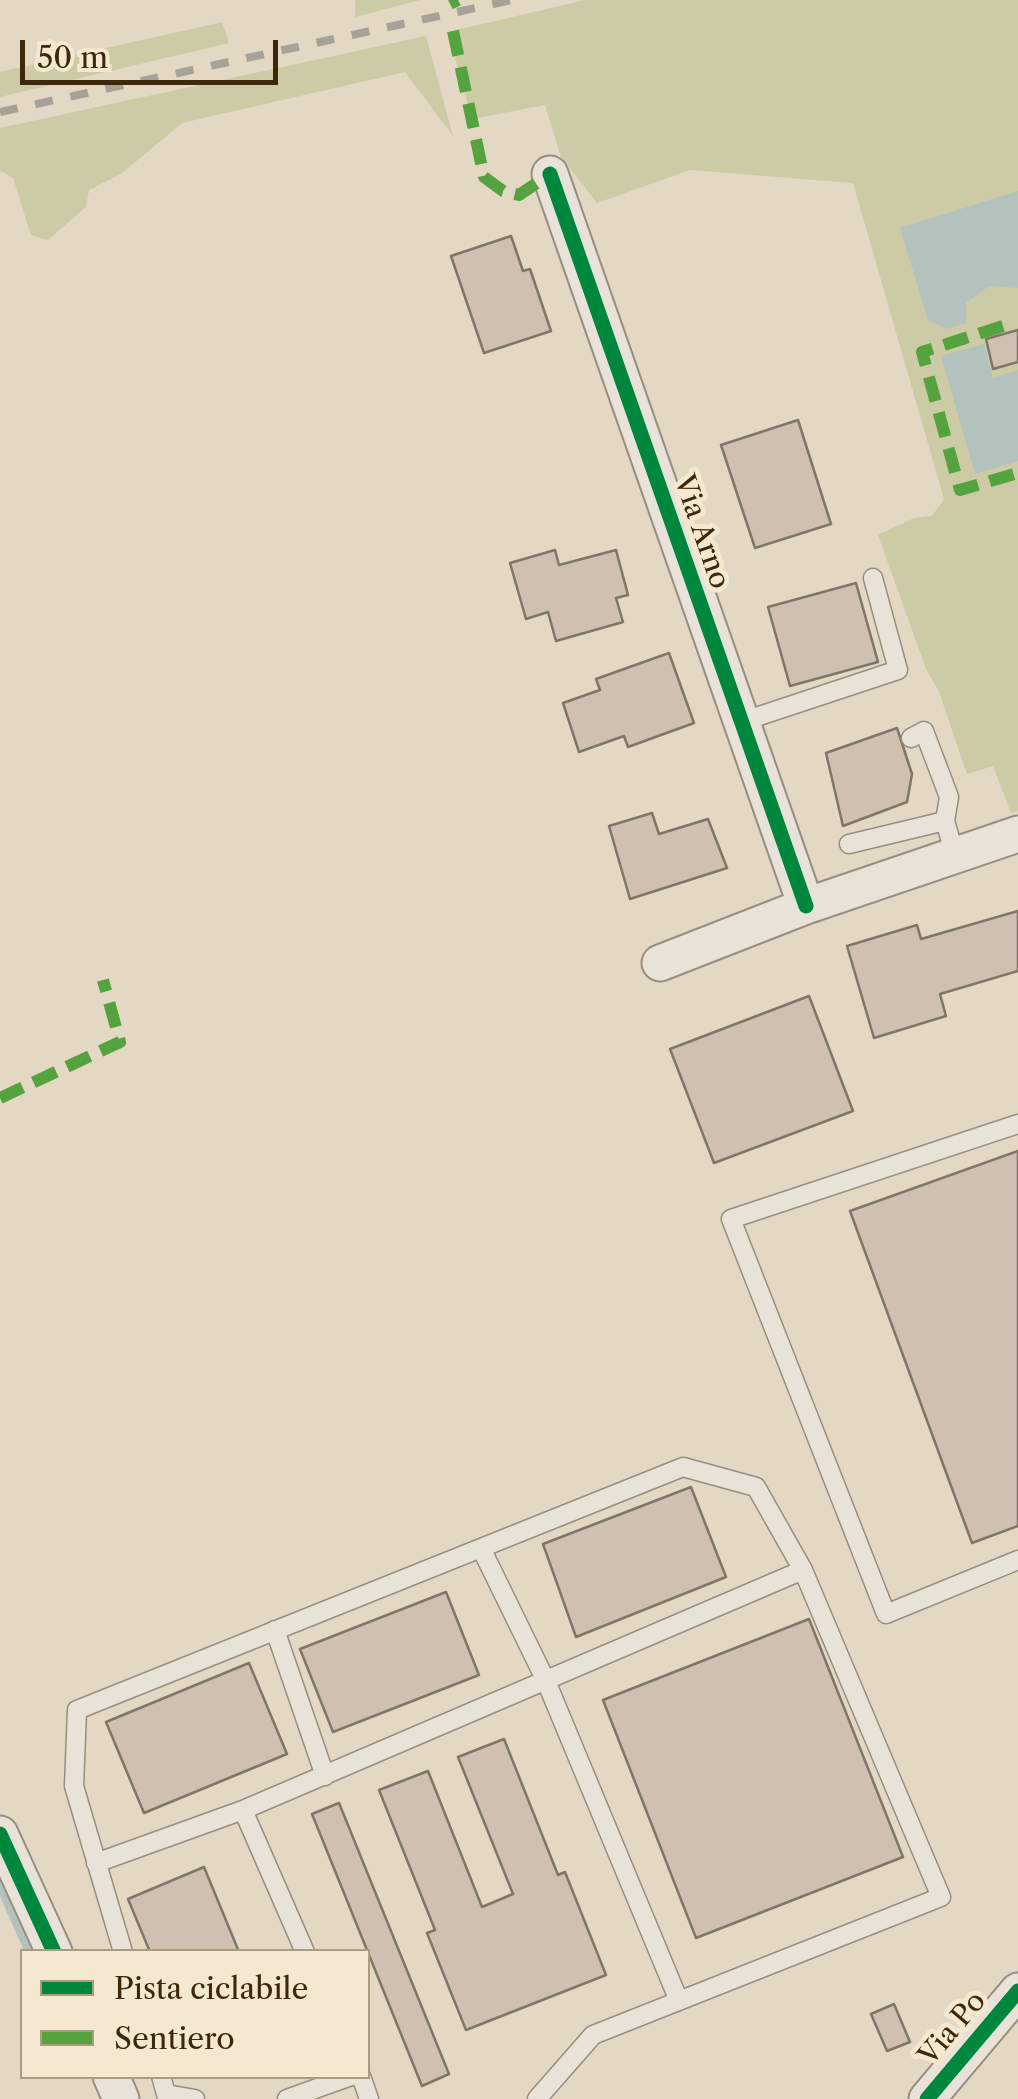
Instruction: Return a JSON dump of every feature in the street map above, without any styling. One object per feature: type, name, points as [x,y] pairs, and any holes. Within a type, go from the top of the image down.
[{"type":"street","name":"Via Arno","points":[[550,174],[806,906]]},
{"type":"street","points":[[660,964],[806,906],[1018,834]]},
{"type":"street","points":[[0,1834],[53,1949]]},
{"type":"street","name":"Via Po","points":[[927,2099],[1018,1991]]},
{"type":"lane","points":[[741,722],[898,670],[873,578]]},
{"type":"lane","points":[[910,738],[924,731],[949,798],[945,820],[955,855]]},
{"type":"lane","points":[[849,844],[945,820]]},
{"type":"lane","points":[[1018,1124],[731,1219],[886,1614],[1018,1560]]},
{"type":"lane","points":[[122,1949],[74,1786],[77,1710],[682,1467],[756,1487],[803,1570],[941,1896],[592,2035],[537,2099]]},
{"type":"lane","points":[[481,1548],[546,1681],[679,2001]]},
{"type":"lane","points":[[96,1864],[243,1810],[803,1570]]},
{"type":"lane","points":[[276,1630],[324,1776]]},
{"type":"lane","points":[[243,1810],[305,1949]]},
{"type":"lane","points":[[161,2079],[166,2094],[195,2099]]},
{"type":"lane","points":[[288,2099],[343,2079]]},
{"type":"green space","points":[[355,0],[420,0],[355,17]]},
{"type":"green space","points":[[585,0],[1018,0],[1018,811],[1011,813],[993,766],[967,774],[878,535],[914,518],[932,516],[944,499],[853,183],[690,170],[597,203],[561,157],[545,105],[472,119],[448,32]]},
{"type":"green space","points":[[222,22],[229,43],[0,97],[0,72]]},
{"type":"green space","points":[[426,36],[453,136],[405,72],[182,123],[121,174],[89,190],[86,207],[48,240],[31,235],[13,178],[0,170],[0,128]]},
{"type":"shaded area","points":[[1018,191],[1018,288],[989,286],[966,303],[966,323],[947,329],[928,320],[900,228]]},
{"type":"shaded area","points":[[984,344],[993,378],[1018,370],[1018,461],[975,474],[941,356]]},
{"type":"building","points":[[511,236],[523,271],[530,269],[551,331],[484,353],[451,256]]},
{"type":"building","points":[[1018,330],[1018,362],[993,369],[986,339]]},
{"type":"building","points":[[798,420],[831,524],[755,548],[721,445]]},
{"type":"building","points":[[555,550],[559,565],[616,550],[628,595],[616,598],[623,622],[556,641],[548,612],[526,619],[510,563]]},
{"type":"building","points":[[856,583],[878,662],[790,686],[768,607]]},
{"type":"building","points":[[669,653],[694,723],[628,747],[624,736],[579,752],[563,703],[600,690],[596,679]]},
{"type":"building","points":[[897,728],[912,774],[907,802],[843,826],[826,753]]},
{"type":"building","points":[[652,813],[659,834],[708,819],[727,868],[630,899],[609,826]]},
{"type":"building","points":[[1018,911],[1018,971],[940,994],[946,1016],[874,1038],[847,946],[917,925],[921,939]]},
{"type":"building","points":[[809,996],[853,1111],[714,1163],[670,1049]]},
{"type":"building","points":[[1018,1151],[1018,1526],[972,1543],[850,1211]]},
{"type":"building","points":[[691,1487],[726,1577],[576,1637],[543,1544]]},
{"type":"building","points":[[446,1592],[479,1675],[333,1732],[300,1649]]},
{"type":"building","points":[[809,1619],[903,1857],[696,1938],[603,1700]]},
{"type":"building","points":[[249,1663],[287,1754],[144,1813],[106,1722]]},
{"type":"building","points":[[504,1739],[558,1875],[565,1872],[606,1975],[466,2030],[427,1933],[435,1930],[379,1790],[428,1771],[482,1907],[513,1894],[458,1757]]},
{"type":"building","points":[[339,1803],[449,2074],[422,2086],[370,1949],[367,1949],[312,1814]]},
{"type":"building","points":[[204,1867],[238,1949],[149,1949],[128,1899]]},
{"type":"building","points":[[894,2004],[910,2042],[887,2051],[871,2014]]},
{"type":"waterway","points":[[0,1884],[29,1949]]},
{"type":"railway","points":[[0,112],[512,0]]},
{"type":"marked path","points":[[450,4],[458,0]]},
{"type":"marked path","points":[[453,31],[484,177],[503,191],[519,195],[550,174]]},
{"type":"marked path","points":[[1003,326],[922,352],[960,490],[1018,473]]},
{"type":"marked path","points":[[0,1098],[120,1042],[103,980]]},
{"type":"cycle path","points":[[550,174],[806,906]]},
{"type":"cycle path","points":[[0,1834],[53,1949]]},
{"type":"cycle path","points":[[927,2099],[1018,1991]]}]
